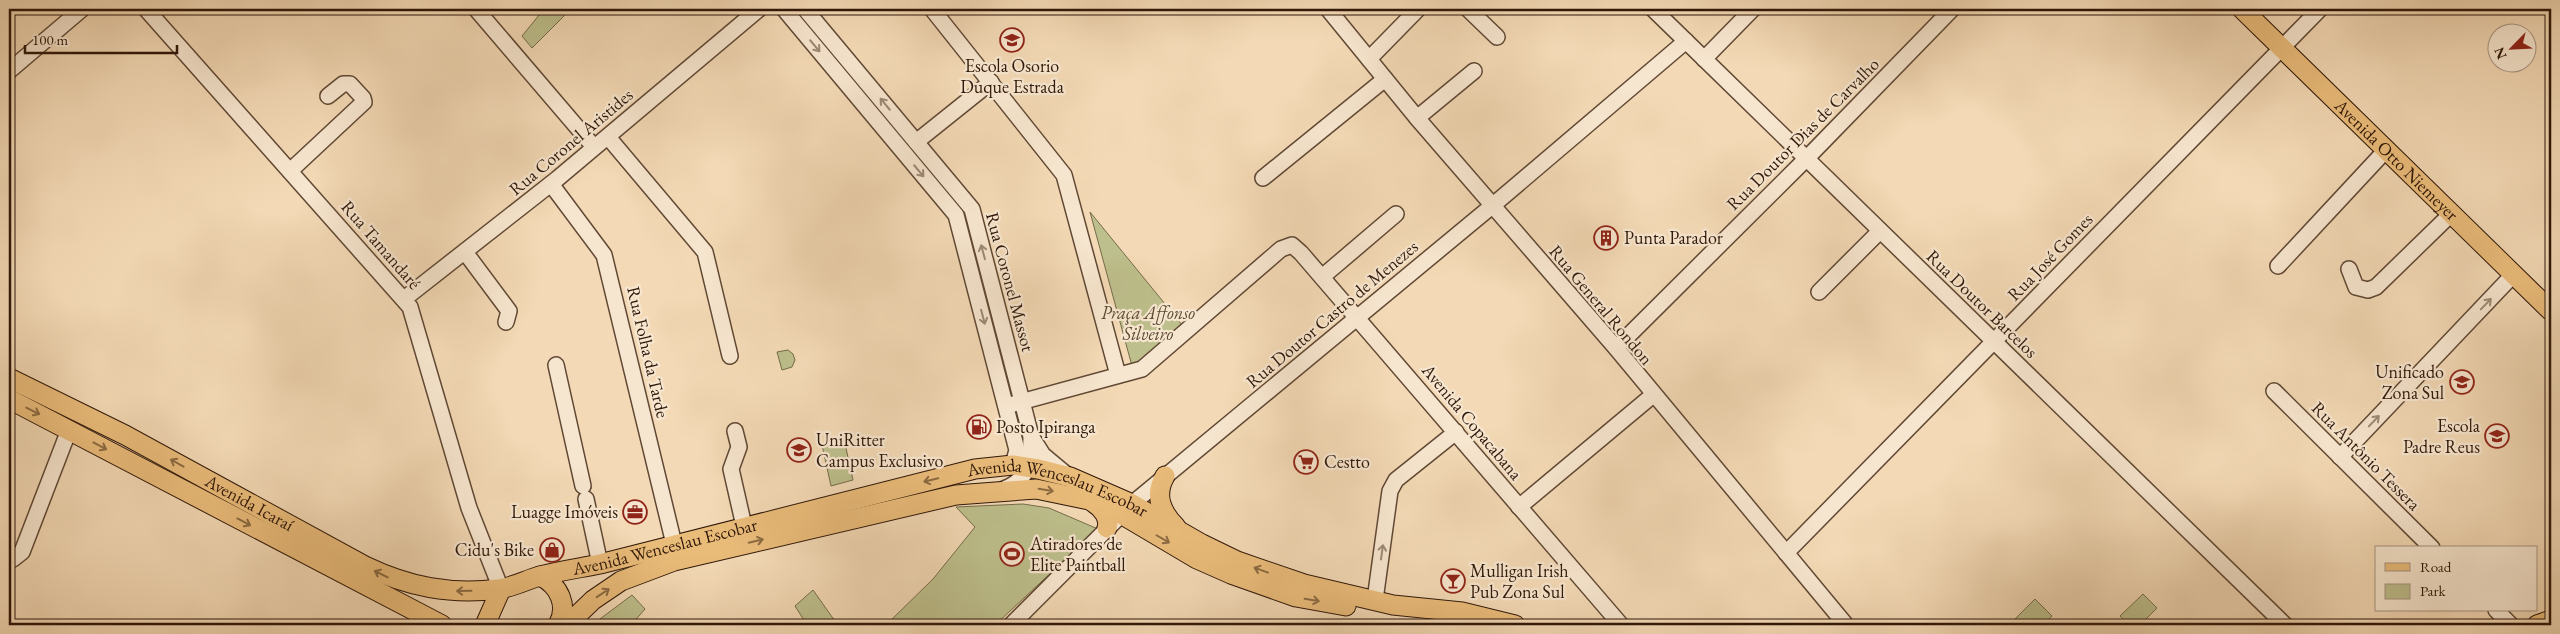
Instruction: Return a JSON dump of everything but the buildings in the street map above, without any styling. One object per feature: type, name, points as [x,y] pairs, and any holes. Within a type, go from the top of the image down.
[{"type":"main road","name":"Avenida Otto Niemeyer","points":[[2242,9],[2551,311]]},
{"type":"main road","name":"Avenida Icaraí","points":[[9,378],[125,435],[395,580],[428,588],[461,591],[501,589]]},
{"type":"main road","points":[[9,390],[21,392],[28,388]]},
{"type":"main road","name":"Avenida Icaraí","points":[[9,399],[438,624]]},
{"type":"main road","name":"Avenida Wenceslau Escobar","points":[[501,589],[540,576],[600,564],[975,469],[1021,466],[1070,477],[1126,509],[1197,559],[1296,597],[1464,624]]},
{"type":"main road","points":[[1166,476],[1160,484],[1160,502],[1168,518],[1180,531]]},
{"type":"main road","name":"Avenida Wenceslau Escobar","points":[[567,625],[593,600],[621,581],[674,561],[931,500],[1003,490],[1036,488],[1126,509],[1180,531],[1237,561],[1275,575],[1375,600],[1462,612],[1515,625]]},
{"type":"main road","points":[[1089,500],[1104,513],[1108,523],[1107,528]]},
{"type":"main road","points":[[540,576],[556,587],[562,599],[564,609],[558,625]]},
{"type":"main road","points":[[485,625],[501,589]]},
{"type":"main road","points":[[1351,607],[1375,600]]},
{"type":"main road","points":[[2537,625],[2551,620]]},
{"type":"street","points":[[9,71],[82,9]]},
{"type":"street","name":"Rua Tamandaré","points":[[146,9],[410,307],[469,508],[501,589]]},
{"type":"street","points":[[476,9],[594,147]]},
{"type":"street","name":"Rua Coronel Aristides","points":[[404,299],[551,184],[758,9]]},
{"type":"street","name":"Rua Coronel Massot","points":[[784,9],[956,215],[1021,466]]},
{"type":"street","name":"Rua Coronel Massot","points":[[805,9],[972,209],[1031,436],[1021,466]]},
{"type":"street","points":[[932,9],[1064,174],[1118,375],[1022,400],[1006,406]]},
{"type":"street","name":"Rua General Rondon","points":[[1328,9],[1417,118],[1616,348],[1653,395],[1846,625]]},
{"type":"street","points":[[1369,59],[1418,9]]},
{"type":"street","points":[[1468,9],[1497,37]]},
{"type":"street","name":"Rua Doutor Barcelos","points":[[1653,9],[2285,625]]},
{"type":"street","points":[[1704,59],[1753,9]]},
{"type":"street","name":"Rua Doutor Dias de Carvalho","points":[[1616,348],[1806,159],[1952,9]]},
{"type":"street","name":"Rua José Gomes","points":[[1786,553],[2320,9]]},
{"type":"street","name":"Rua Doutor Castro de Menezes","points":[[1011,625],[1126,509],[1492,206],[1686,41]]},
{"type":"street","points":[[1417,118],[1474,71]]},
{"type":"street","points":[[1263,178],[1385,79]]},
{"type":"street","points":[[916,142],[991,82]]},
{"type":"street","points":[[290,170],[364,102],[363,98],[350,84],[343,84],[328,96]]},
{"type":"street","points":[[608,137],[705,252],[730,356]]},
{"type":"street","points":[[2278,266],[2386,150]]},
{"type":"street","name":"Rua Folha da Tarde","points":[[551,184],[604,255],[674,544]]},
{"type":"street","points":[[1322,277],[1396,214]]},
{"type":"street","points":[[2349,269],[2356,287],[2368,290],[2376,287],[2451,214]]},
{"type":"street","points":[[1819,292],[1880,231]]},
{"type":"street","name":"Avenida Copacabana","points":[[1118,375],[1142,369],[1281,249],[1292,245],[1357,317],[1621,625]]},
{"type":"street","points":[[465,252],[509,311],[506,322]]},
{"type":"street","points":[[2340,457],[2514,275]]},
{"type":"street","points":[[556,365],[600,564]]},
{"type":"street","name":"Rua Antônio Tessera","points":[[2274,392],[2430,546]]},
{"type":"street","points":[[1519,507],[1653,395]]},
{"type":"street","points":[[9,558],[13,559],[22,552],[69,430]]},
{"type":"street","points":[[735,431],[739,447],[731,469],[744,526]]},
{"type":"street","points":[[1375,600],[1390,490],[1396,480],[1456,432]]},
{"type":"street","points":[[1031,436],[1043,455],[1070,477]]},
{"type":"street","points":[[1003,490],[1020,481],[1021,466]]},
{"type":"street","points":[[2498,612],[2511,625]]},
{"type":"green space","points":[[544,9],[571,9],[532,48],[522,36]]},
{"type":"green space","name":"Praça Affonso Silveiro","points":[[1090,212],[1183,326],[1149,358],[1132,366]]},
{"type":"green space","points":[[788,350],[793,354],[795,360],[792,367],[782,370],[777,352]]},
{"type":"green space","points":[[844,439],[853,480],[831,486],[822,445]]},
{"type":"green space","name":"Atiradores de Elite Paintball","points":[[1023,504],[1049,508],[1098,529],[995,625],[886,625],[933,579],[975,527],[956,507]]},
{"type":"green space","points":[[813,590],[837,624],[807,625],[795,606]]},
{"type":"green space","points":[[2143,594],[2157,608],[2140,625],[2129,625],[2120,616]]},
{"type":"green space","points":[[632,595],[645,609],[631,625],[592,625]]},
{"type":"green space","points":[[2035,599],[2052,616],[2043,625],[2009,625]]},
{"type":"place","name":"Escola Osorio Duque Estrada","points":[[1012,40]]},
{"type":"place","name":"Punta Parador","points":[[1606,238]]},
{"type":"place","name":"Unificado Zona Sul","points":[[2462,382]]},
{"type":"place","name":"Posto Ipiranga","points":[[979,427]]},
{"type":"place","name":"Escola Padre Reus","points":[[2497,436]]},
{"type":"place","name":"UniRitter Campus Exclusivo","points":[[799,450]]},
{"type":"place","name":"Cestto","points":[[1306,462]]},
{"type":"place","name":"Luagge Imóveis","points":[[635,512]]},
{"type":"place","name":"Cidu's Bike","points":[[552,550]]},
{"type":"place","name":"Atiradores de Elite Paintball","points":[[1012,554]]},
{"type":"place","name":"Mulligan Irish Pub Zona Sul","points":[[1453,581]]}]
